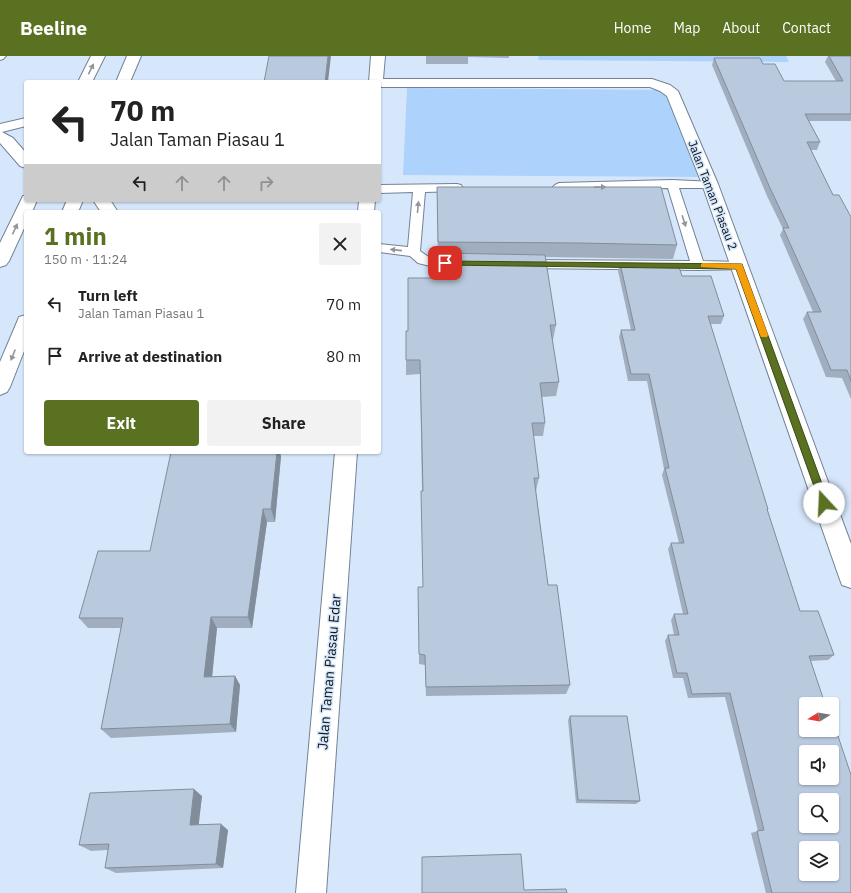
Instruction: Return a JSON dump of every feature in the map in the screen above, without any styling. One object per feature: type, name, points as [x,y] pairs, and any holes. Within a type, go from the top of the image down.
[{"type":"street","points":[[86,80],[98,56]]},
{"type":"street","points":[[125,80],[134,56]]},
{"type":"street","points":[[376,80],[378,56]]},
{"type":"street","name":"Jalan Taman Piasau 2","points":[[381,83],[652,84],[665,88],[674,94],[710,184],[851,577]]},
{"type":"street","points":[[2,133],[24,123]]},
{"type":"street","points":[[2,133],[24,134]]},
{"type":"street","points":[[2,133],[24,161]]},
{"type":"street","points":[[1,259],[24,211]]},
{"type":"street","points":[[1,259],[24,242]]},
{"type":"street","points":[[0,387],[24,327]]},
{"type":"street","name":"Jalan Taman Piasau Edar","points":[[311,893],[346,454]]},
{"type":"lane","points":[[672,184],[698,266]]},
{"type":"lane","points":[[544,188],[654,187],[672,184],[710,184]]},
{"type":"lane","points":[[381,189],[419,190],[466,188]]},
{"type":"lane","points":[[419,190],[414,252],[417,258],[427,262],[469,263]]},
{"type":"lane","points":[[381,248],[414,252]]},
{"type":"lane","points":[[509,264],[739,266]]},
{"type":"shaded area","points":[[538,56],[786,56],[789,62],[539,60]]},
{"type":"shaded area","points":[[407,88],[675,90],[705,177],[403,175]]},
{"type":"building","points":[[269,56],[328,56],[325,80],[264,80]]},
{"type":"building","points":[[829,56],[851,56],[851,114],[805,114],[820,142],[807,142],[833,195],[839,195],[851,217],[851,381],[847,370],[831,370],[807,312],[821,312],[783,228],[789,228],[770,188],[714,58],[760,58],[763,64],[775,64],[784,81],[843,81]]},
{"type":"building","points":[[437,187],[661,187],[677,245],[438,242]]},
{"type":"building","points":[[438,253],[545,255],[556,325],[550,325],[559,382],[540,383],[545,423],[532,423],[539,478],[534,478],[548,585],[557,585],[570,685],[426,687],[425,655],[419,654],[418,587],[423,587],[421,491],[423,491],[420,360],[406,360],[406,331],[408,331],[408,278],[438,278]]},
{"type":"building","points":[[620,263],[678,264],[682,276],[711,276],[724,316],[708,316],[800,611],[818,611],[834,655],[809,656],[823,697],[799,697],[799,737],[838,737],[851,775],[851,893],[772,893],[757,831],[764,830],[730,693],[692,694],[687,673],[677,673],[668,635],[679,635],[674,614],[688,614],[671,543],[684,543],[665,468],[669,468],[649,374],[631,374],[621,330],[635,330]]},
{"type":"building","points":[[171,454],[277,454],[271,509],[263,509],[248,617],[211,617],[204,677],[235,676],[230,724],[101,729],[123,618],[79,618],[98,551],[150,551]]},
{"type":"building","points":[[570,716],[627,716],[640,801],[578,800]]},
{"type":"building","points":[[194,789],[190,825],[221,824],[216,864],[105,868],[109,844],[79,845],[90,793]]},
{"type":"building","points":[[521,854],[524,890],[566,889],[567,893],[422,893],[422,857]]},
{"type":"slow traffic","points":[[703,266],[739,266],[764,335]]},
{"type":"route","points":[[445,263],[739,266],[824,503]]}]
